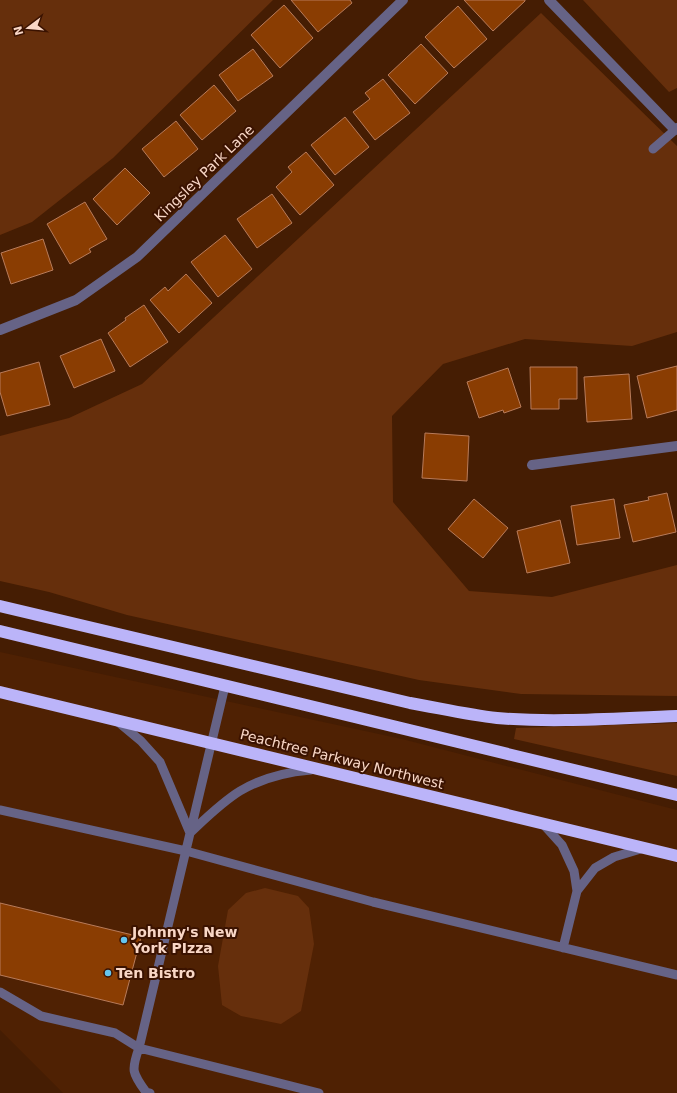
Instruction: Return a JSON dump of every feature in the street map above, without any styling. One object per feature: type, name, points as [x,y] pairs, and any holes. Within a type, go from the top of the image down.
[{"type":"highway","points":[[0,606],[410,703],[454,712],[498,718],[548,720],[677,716]]},
{"type":"highway","points":[[0,631],[677,795]]},
{"type":"highway","name":"Peachtree Parkway Northwest","points":[[0,692],[677,856]]},
{"type":"street","name":"Kingsley Park Lane","points":[[0,330],[76,300],[137,257],[403,0]]},
{"type":"street","points":[[549,0],[676,129]]},
{"type":"street","points":[[532,465],[677,446]]},
{"type":"lane","points":[[653,149],[676,129]]},
{"type":"lane","points":[[150,1093],[146,1092],[135,1077],[134,1062],[139,1048],[225,686]]},
{"type":"lane","points":[[116,720],[141,741],[160,762],[190,832]]},
{"type":"lane","points":[[190,832],[228,799],[241,790],[270,777],[299,771],[320,769]]},
{"type":"lane","points":[[0,810],[186,851],[380,904],[677,975]]},
{"type":"lane","points":[[543,824],[562,845],[574,871],[577,891],[563,948]]},
{"type":"lane","points":[[577,891],[595,868],[614,857],[644,848]]},
{"type":"lane","points":[[0,992],[41,1016],[115,1033],[139,1048],[319,1093]]},
{"type":"shaded area","points":[[0,0],[273,0],[113,158],[32,222],[0,235]]},
{"type":"shaded area","points":[[583,0],[677,0],[677,88],[669,92]]},
{"type":"shaded area","points":[[541,13],[677,146],[677,332],[632,346],[525,339],[443,364],[392,416],[393,502],[469,591],[552,597],[677,565],[677,696],[521,694],[419,680],[127,615],[49,592],[0,581],[0,436],[69,418],[142,384]]},
{"type":"shaded area","points":[[0,652],[402,739],[677,810],[677,1093],[63,1093],[0,1030]]},
{"type":"shaded area","points":[[677,723],[677,776],[514,739],[516,728]]},
{"type":"shaded area","points":[[265,888],[298,896],[309,908],[314,944],[301,1011],[281,1024],[241,1016],[222,1005],[218,966],[228,910],[246,893]]},
{"type":"building","points":[[291,0],[350,0],[352,3],[318,32]]},
{"type":"building","points":[[464,0],[525,0],[525,1],[493,31]]},
{"type":"building","points":[[284,5],[313,38],[280,68],[251,35]]},
{"type":"building","points":[[458,6],[487,39],[454,68],[425,37]]},
{"type":"building","points":[[421,44],[448,73],[415,104],[388,75]]},
{"type":"building","points":[[253,49],[273,76],[238,101],[219,75]]},
{"type":"building","points":[[383,79],[410,113],[375,140],[353,112],[370,99],[365,93]]},
{"type":"building","points":[[214,85],[236,111],[202,140],[180,115]]},
{"type":"building","points":[[345,117],[369,147],[335,175],[311,145]]},
{"type":"building","points":[[176,121],[198,149],[164,177],[142,149]]},
{"type":"building","points":[[306,152],[334,185],[300,215],[276,187],[292,172],[288,167]]},
{"type":"building","points":[[125,168],[150,193],[117,225],[93,199]]},
{"type":"building","points":[[272,194],[292,223],[257,248],[237,219]]},
{"type":"building","points":[[85,202],[107,239],[89,249],[91,252],[70,264],[47,224]]},
{"type":"building","points":[[225,235],[252,269],[218,297],[191,262]]},
{"type":"building","points":[[43,239],[53,270],[11,284],[1,253]]},
{"type":"building","points":[[186,274],[212,303],[179,333],[150,300],[165,287],[168,291]]},
{"type":"building","points":[[144,305],[168,342],[130,367],[108,333],[126,320],[125,318]]},
{"type":"building","points":[[101,339],[115,371],[74,388],[60,356]]},
{"type":"building","points":[[39,362],[50,405],[7,416],[0,392],[0,373]]},
{"type":"building","points":[[677,366],[677,410],[647,418],[637,376]]},
{"type":"building","points":[[530,367],[577,367],[577,399],[559,399],[559,409],[531,409]]},
{"type":"building","points":[[508,368],[521,407],[504,413],[503,410],[479,418],[467,382]]},
{"type":"building","points":[[629,374],[632,419],[587,422],[584,377]]},
{"type":"building","points":[[425,433],[469,436],[467,481],[422,478]]},
{"type":"building","points":[[667,493],[676,532],[633,542],[624,505],[649,500],[648,497]]},
{"type":"building","points":[[474,499],[508,528],[483,558],[448,529]]},
{"type":"building","points":[[614,499],[620,538],[577,545],[571,506]]},
{"type":"building","points":[[560,520],[570,563],[527,573],[517,531]]},
{"type":"building","points":[[0,903],[141,937],[123,1005],[0,975]]},
{"type":"place","name":"Johnny's New York PIzza","points":[[124,940]]},
{"type":"place","name":"Ten Bistro","points":[[108,973]]}]
